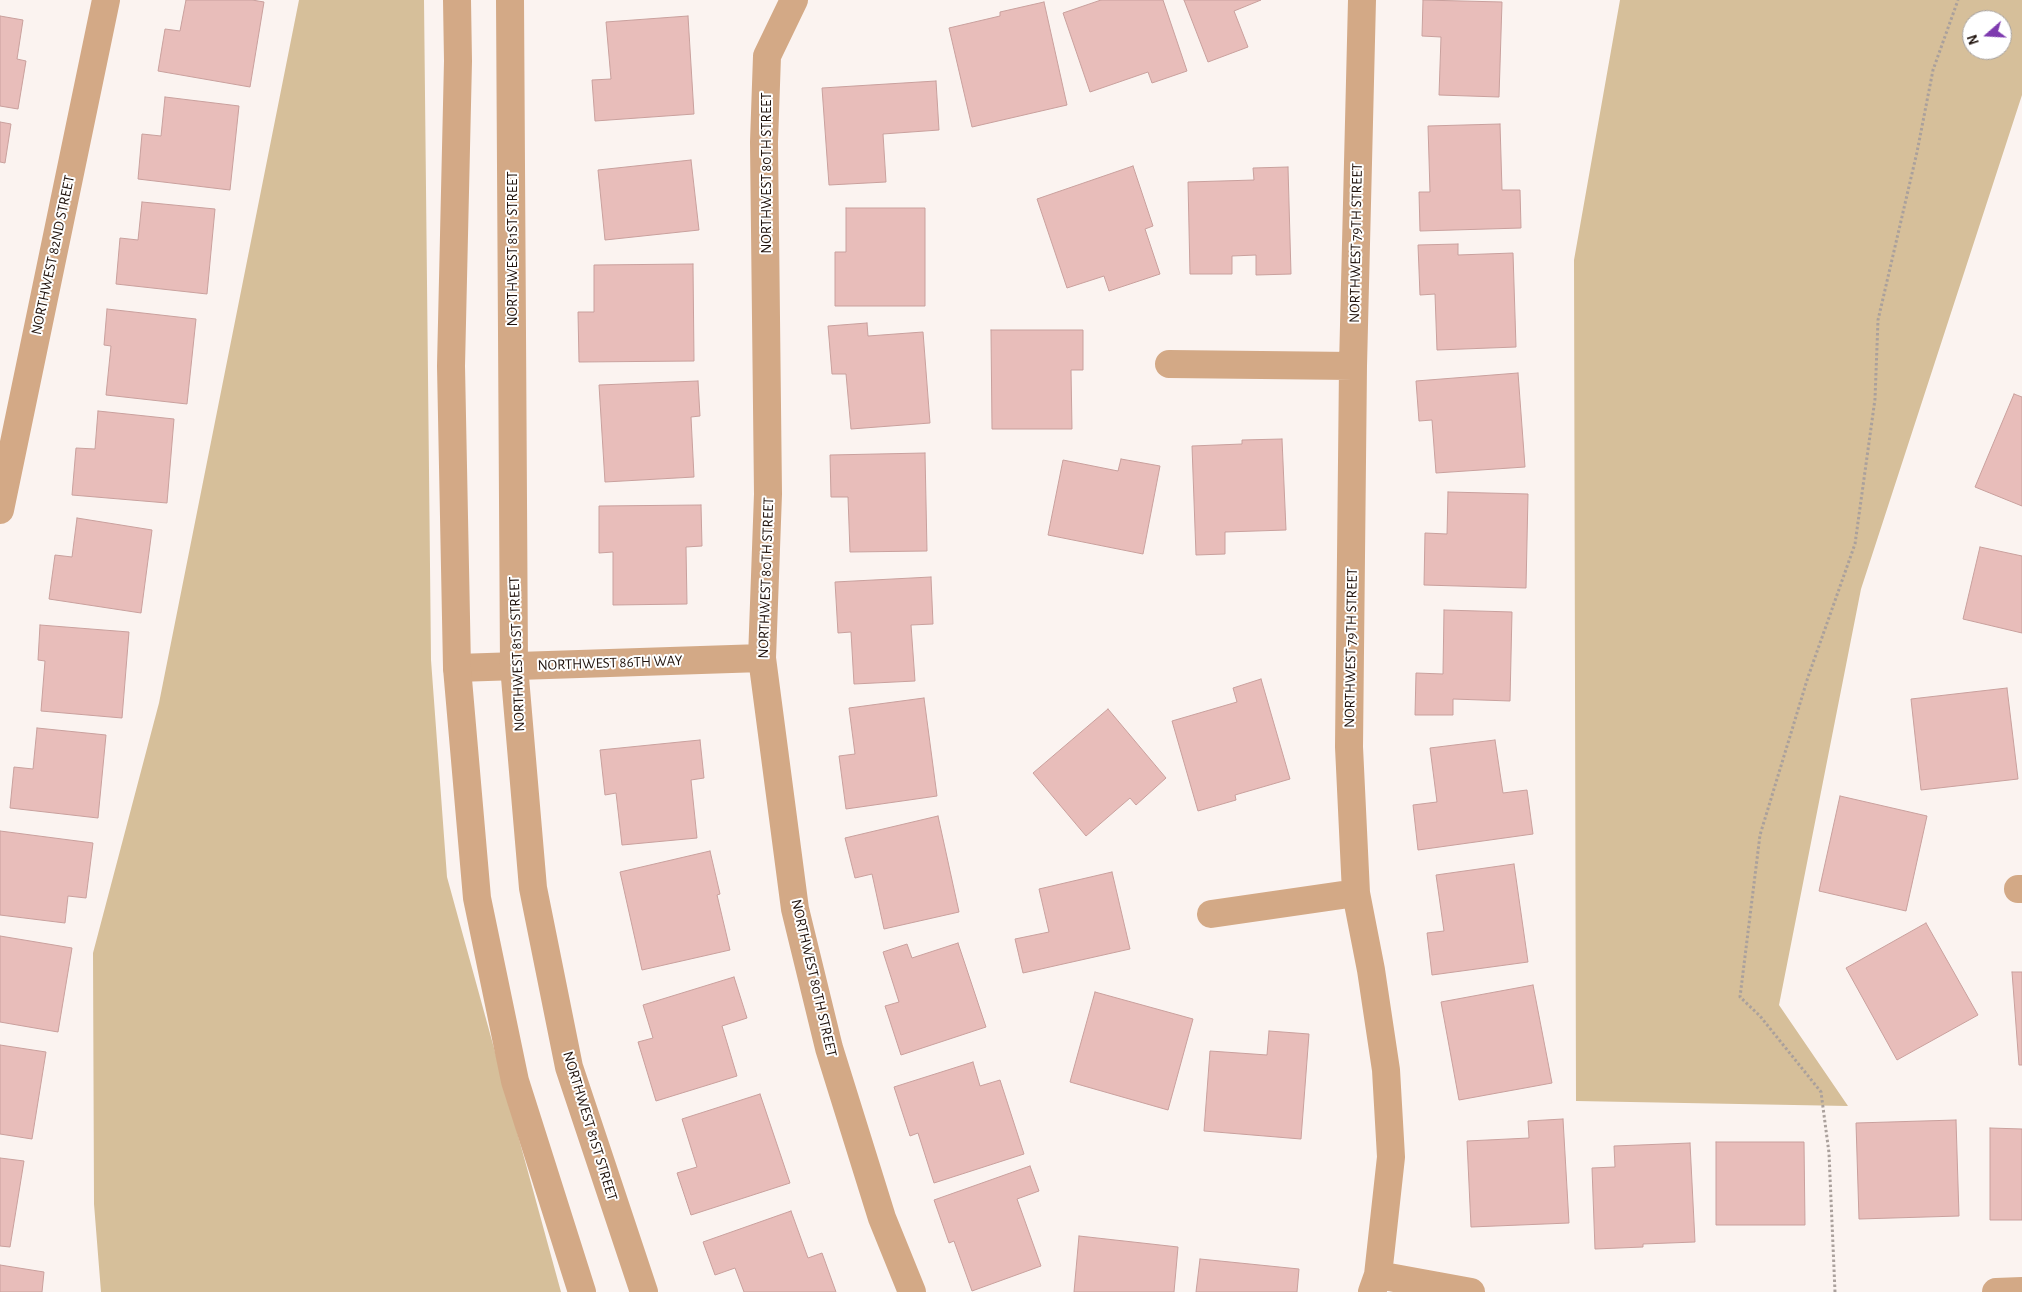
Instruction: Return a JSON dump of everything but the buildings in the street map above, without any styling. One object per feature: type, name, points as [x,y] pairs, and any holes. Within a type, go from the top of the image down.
[{"type":"street","name":"NORTHWEST 82ND STREET","points":[[0,510],[106,0]]},
{"type":"street","points":[[457,0],[458,61],[451,366],[457,668],[477,898],[515,1082],[582,1292]]},
{"type":"street","name":"NORTHWEST 81ST STREET","points":[[510,0],[514,666],[533,888],[569,1067],[644,1292]]},
{"type":"street","name":"NORTHWEST 80TH STREET","points":[[794,0],[768,56],[764,142],[768,494],[762,658],[795,909],[829,1048],[882,1218],[912,1292]]},
{"type":"street","name":"NORTHWEST 79TH STREET","points":[[1362,0],[1353,366],[1349,746],[1356,893],[1371,970],[1386,1070],[1390,1157],[1375,1284]]},
{"type":"street","points":[[1169,364],[1353,366]]},
{"type":"street","name":"NORTHWEST 86TH WAY","points":[[457,668],[762,658]]},
{"type":"street","points":[[1211,914],[1356,893]]},
{"type":"street","points":[[1375,1284],[1471,1292]]},
{"type":"street","points":[[1996,1292],[2022,1291]]},
{"type":"path","points":[[1836,1292],[1828,1153],[1821,1092],[1760,1016],[1740,997],[1760,835],[1808,677],[1855,544],[1875,399],[1878,320],[1917,152],[1933,70],[1958,0]]},
{"type":"shaded area","points":[[299,0],[424,0],[431,660],[447,877],[561,1292],[101,1292],[94,1204],[93,953],[159,703]]},
{"type":"shaded area","points":[[1620,0],[2022,0],[2022,95],[1861,589],[1779,1005],[1848,1106],[1576,1101],[1574,260]]}]
